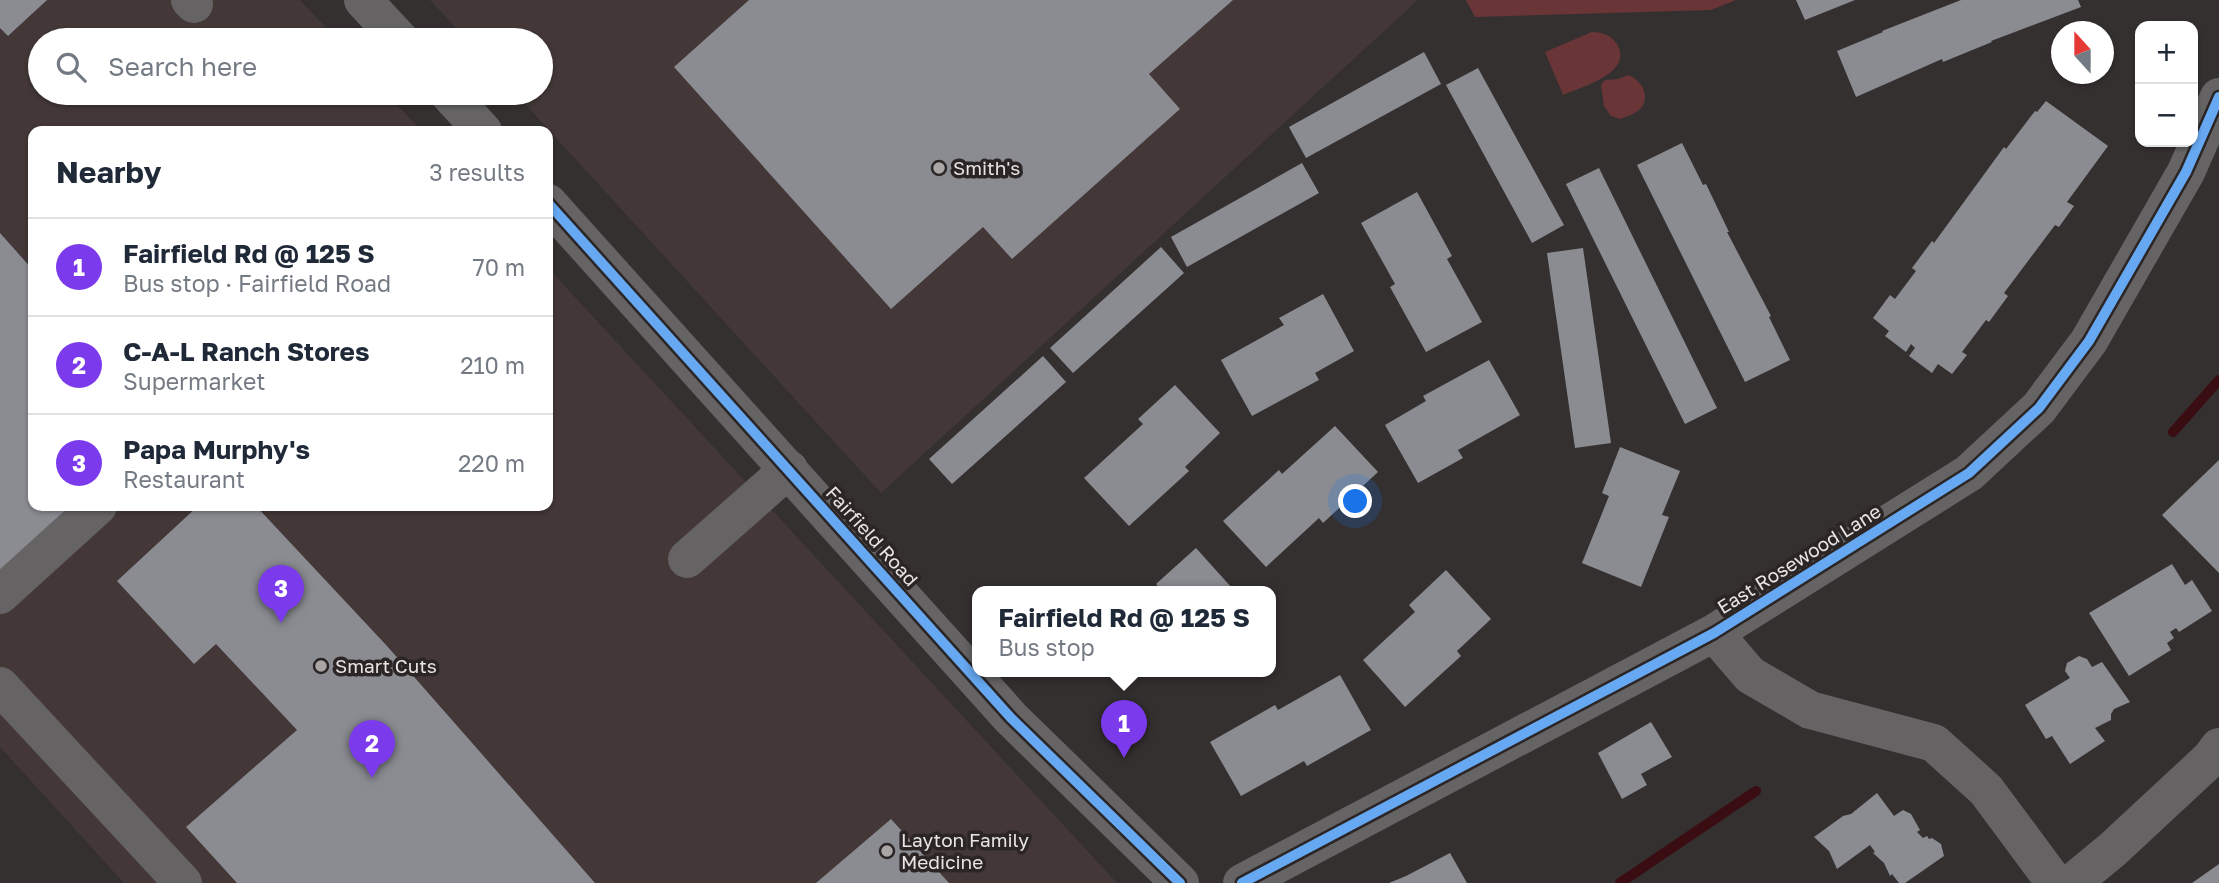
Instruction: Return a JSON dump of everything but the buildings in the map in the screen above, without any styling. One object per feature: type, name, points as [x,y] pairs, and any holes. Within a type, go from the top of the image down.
[{"type":"street","points":[[363,0],[389,28]]},
{"type":"street","name":"East Rosewood Lane","points":[[1242,883],[1714,633],[1969,473],[2039,408],[2096,329],[2186,172],[2219,97]]},
{"type":"street","points":[[459,105],[478,126]]},
{"type":"street","name":"Fairfield Road","points":[[553,209],[972,674]]},
{"type":"street","points":[[687,559],[789,469]]},
{"type":"street","points":[[0,595],[92,511]]},
{"type":"street","points":[[1714,633],[1750,675],[1810,710],[1934,743],[1986,790],[2055,883]]},
{"type":"street","name":"Fairfield Road","points":[[974,677],[1011,718],[1180,883]]},
{"type":"street","points":[[0,686],[183,883]]},
{"type":"street","points":[[2072,883],[2112,850],[2211,758],[2219,747]]},
{"type":"shaded area","points":[[0,0],[300,0],[327,28],[28,28],[28,105],[397,105],[417,126],[28,126],[28,511],[553,511],[553,273],[1117,883],[124,883],[0,747]]},
{"type":"shaded area","points":[[430,0],[1418,0],[881,493],[553,135],[553,126],[545,126],[526,105],[553,105],[553,28],[456,28]]},
{"type":"shaded area","points":[[1466,0],[1736,0],[1711,10],[1475,17]]},
{"type":"shaded area","points":[[1592,32],[1606,35],[1615,41],[1620,54],[1618,63],[1604,77],[1563,95],[1545,52]]},
{"type":"shaded area","points":[[1628,75],[1640,84],[1645,98],[1639,110],[1620,119],[1611,116],[1604,106],[1601,85],[1605,80]]},
{"type":"waterway","points":[[2173,432],[2219,380]]},
{"type":"waterway","points":[[1620,883],[1756,791]]},
{"type":"cycle path","points":[[1242,883],[1714,633],[1969,473],[2039,408],[2089,341],[2186,172],[2219,97]]},
{"type":"cycle path","points":[[553,209],[972,675]]},
{"type":"cycle path","points":[[974,677],[1011,718],[1180,883]]},
{"type":"place","name":"Smith's","points":[[939,168]]},
{"type":"place","name":"Papa Murphy's","points":[[281,623]]},
{"type":"place","name":"Smart Cuts","points":[[321,666]]},
{"type":"place","name":"Fairfield Rd @ 125 S","points":[[1124,758]]},
{"type":"place","name":"C-A-L Ranch Stores","points":[[372,778]]},
{"type":"place","name":"Layton Family Medicine","points":[[887,851]]}]
